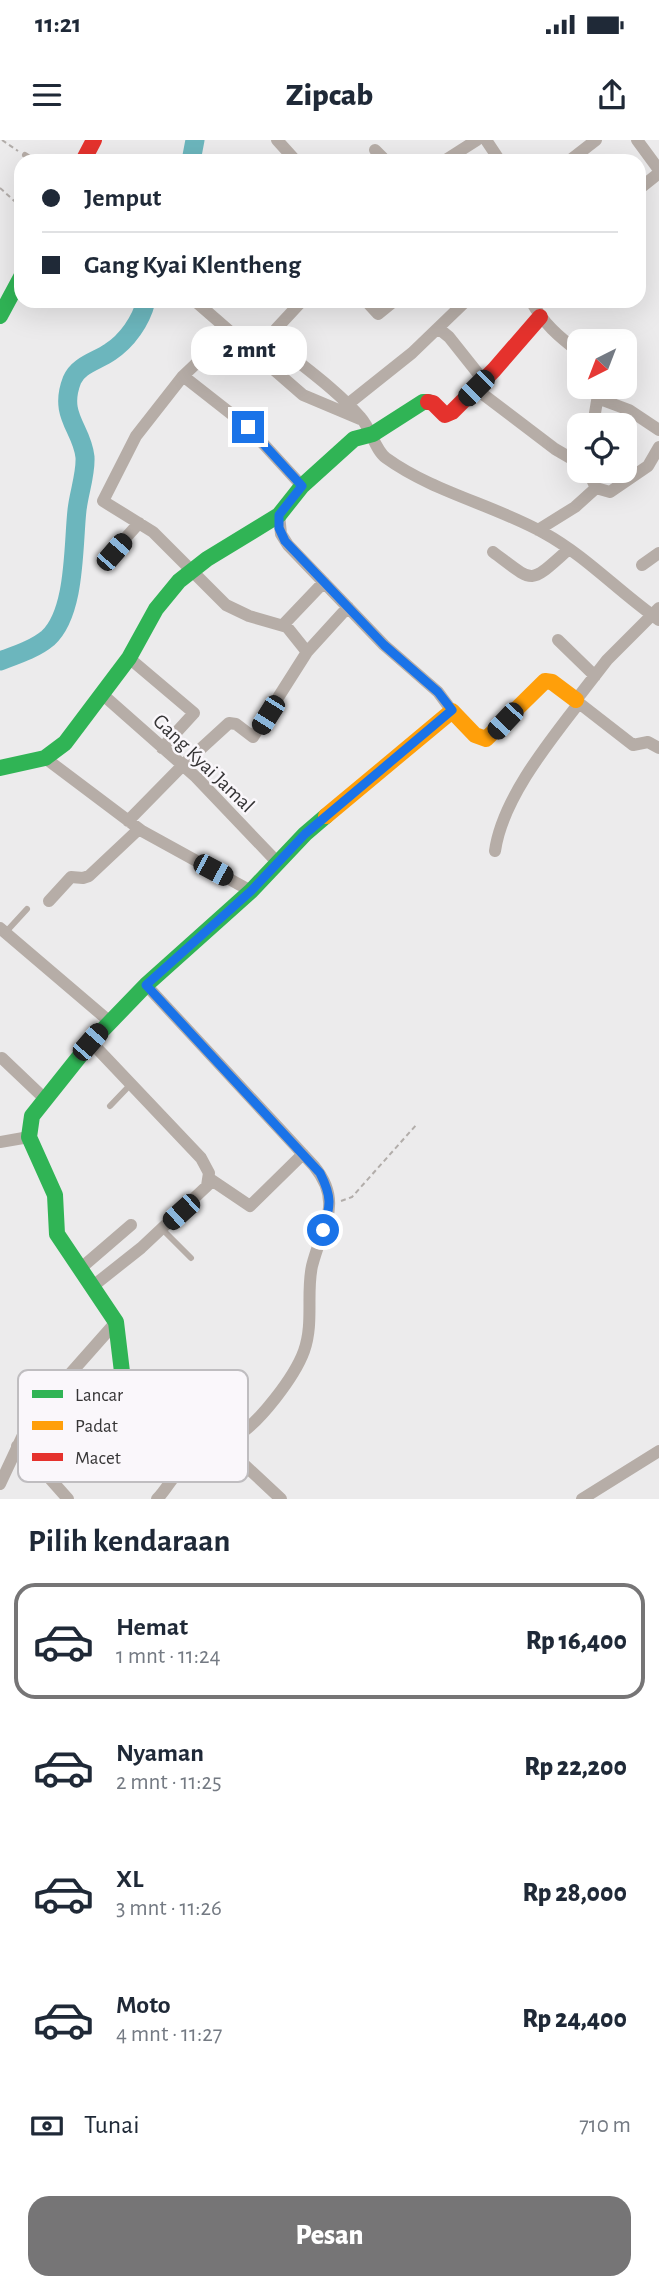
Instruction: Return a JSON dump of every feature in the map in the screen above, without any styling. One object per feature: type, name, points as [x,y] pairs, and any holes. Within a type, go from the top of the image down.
[{"type":"street","points":[[277,140],[290,154]]},
{"type":"street","points":[[455,154],[477,140]]},
{"type":"street","points":[[578,154],[596,140]]},
{"type":"street","points":[[637,140],[659,171],[646,183]]},
{"type":"street","points":[[375,150],[379,154]]},
{"type":"street","points":[[0,316],[14,290]]},
{"type":"street","points":[[203,308],[303,395],[363,420]]},
{"type":"street","points":[[296,308],[274,334],[277,345],[348,404],[373,434],[380,453],[405,470],[538,530],[569,549],[657,614],[607,660],[556,733],[515,796],[495,851]]},
{"type":"street","points":[[372,308],[378,314],[385,308]]},
{"type":"street","points":[[348,404],[412,354],[459,308]]},
{"type":"street","points":[[535,308],[555,334],[567,343]]},
{"type":"street","points":[[0,768],[45,758],[65,743],[129,657],[162,601],[193,569],[279,515],[302,486],[354,439],[373,434],[424,401],[433,402],[445,415],[449,415],[480,385],[540,317]]},
{"type":"street","points":[[438,328],[449,337],[480,385],[555,449],[567,456]]},
{"type":"street","points":[[202,358],[183,376],[136,436],[103,501],[153,532],[193,569],[226,605],[249,616],[283,625],[307,652]]},
{"type":"street","points":[[183,376],[248,427],[302,486]]},
{"type":"street","points":[[603,399],[629,410],[659,430]]},
{"type":"street","points":[[594,483],[596,488],[610,492],[648,466],[659,447]]},
{"type":"street","points":[[538,530],[575,507],[596,488]]},
{"type":"street","points":[[279,515],[279,528],[285,541],[384,645],[438,692],[475,735],[486,739],[545,681],[552,682],[634,745],[648,743],[659,748]]},
{"type":"street","points":[[114,552],[139,523]]},
{"type":"street","points":[[492,552],[525,576],[533,578],[569,549]]},
{"type":"street","points":[[642,565],[659,553]]},
{"type":"street","points":[[283,625],[324,582]]},
{"type":"street","points":[[49,901],[71,877],[89,877],[182,766],[229,723],[236,724],[253,737],[307,652],[348,607]]},
{"type":"street","points":[[558,640],[595,676]]},
{"type":"street","points":[[129,657],[194,713],[162,748]]},
{"type":"street","name":"Gang Kyai Jamal","points":[[102,694],[182,766],[277,862]]},
{"type":"street","points":[[122,1370],[116,1322],[57,1234],[54,1192],[29,1138],[29,1122],[109,1021],[251,891],[305,834],[452,710]]},
{"type":"street","points":[[45,758],[133,825],[251,891]]},
{"type":"street","points":[[3,931],[109,1021]]},
{"type":"street","points":[[146,985],[320,1173],[331,1206],[312,1267],[310,1316],[304,1351],[265,1410],[248,1425]]},
{"type":"street","points":[[90,1042],[201,1158],[207,1167],[209,1179],[200,1194],[93,1286]]},
{"type":"street","points":[[2,1058],[45,1099]]},
{"type":"street","points":[[0,1142],[29,1138]]},
{"type":"street","points":[[209,1179],[250,1206],[303,1154]]},
{"type":"street","points":[[80,1268],[131,1225]]},
{"type":"street","points":[[74,1370],[116,1322]]},
{"type":"street","points":[[582,1499],[659,1451]]},
{"type":"street","points":[[0,1483],[18,1453]]},
{"type":"street","points":[[248,1469],[281,1499]]},
{"type":"street","points":[[52,1482],[68,1499]]},
{"type":"street","points":[[157,1499],[171,1482]]},
{"type":"lane","points":[[3,931],[27,909]]},
{"type":"lane","points":[[110,1106],[131,1084]]},
{"type":"lane","points":[[162,1229],[191,1258]]},
{"type":"path","points":[[2,140],[23,154]]},
{"type":"path","points":[[0,188],[14,201]]},
{"type":"path","points":[[331,1206],[352,1197],[417,1124]]},
{"type":"waterway","points":[[192,154],[195,140]]},
{"type":"waterway","points":[[0,661],[43,642],[57,626],[64,612],[72,577],[77,510],[85,463],[83,447],[69,413],[68,392],[79,371],[110,352],[128,336],[144,308]]},
{"type":"traffic: fast","points":[[0,316],[14,290]]},
{"type":"traffic: fast","points":[[0,768],[45,758],[65,743],[129,658],[156,609],[179,581],[207,559],[279,515],[302,486],[354,439],[373,434],[423,402],[428,402]]},
{"type":"traffic: fast","points":[[122,1370],[116,1322],[57,1234],[55,1195],[29,1137],[32,1116],[91,1042],[146,985],[251,891],[305,834],[326,816]]},
{"type":"traffic: slow","points":[[326,816],[452,711],[475,735],[486,739],[545,681],[552,682],[576,700]]},
{"type":"traffic: jam","points":[[87,154],[94,140]]},
{"type":"traffic: jam","points":[[428,402],[433,403],[445,415],[452,412],[494,370],[540,317]]},
{"type":"route","points":[[248,427],[302,486],[279,515],[279,528],[285,541],[384,645],[438,692],[452,710],[305,834],[251,891],[146,985],[320,1173],[331,1206],[323,1230]]}]
